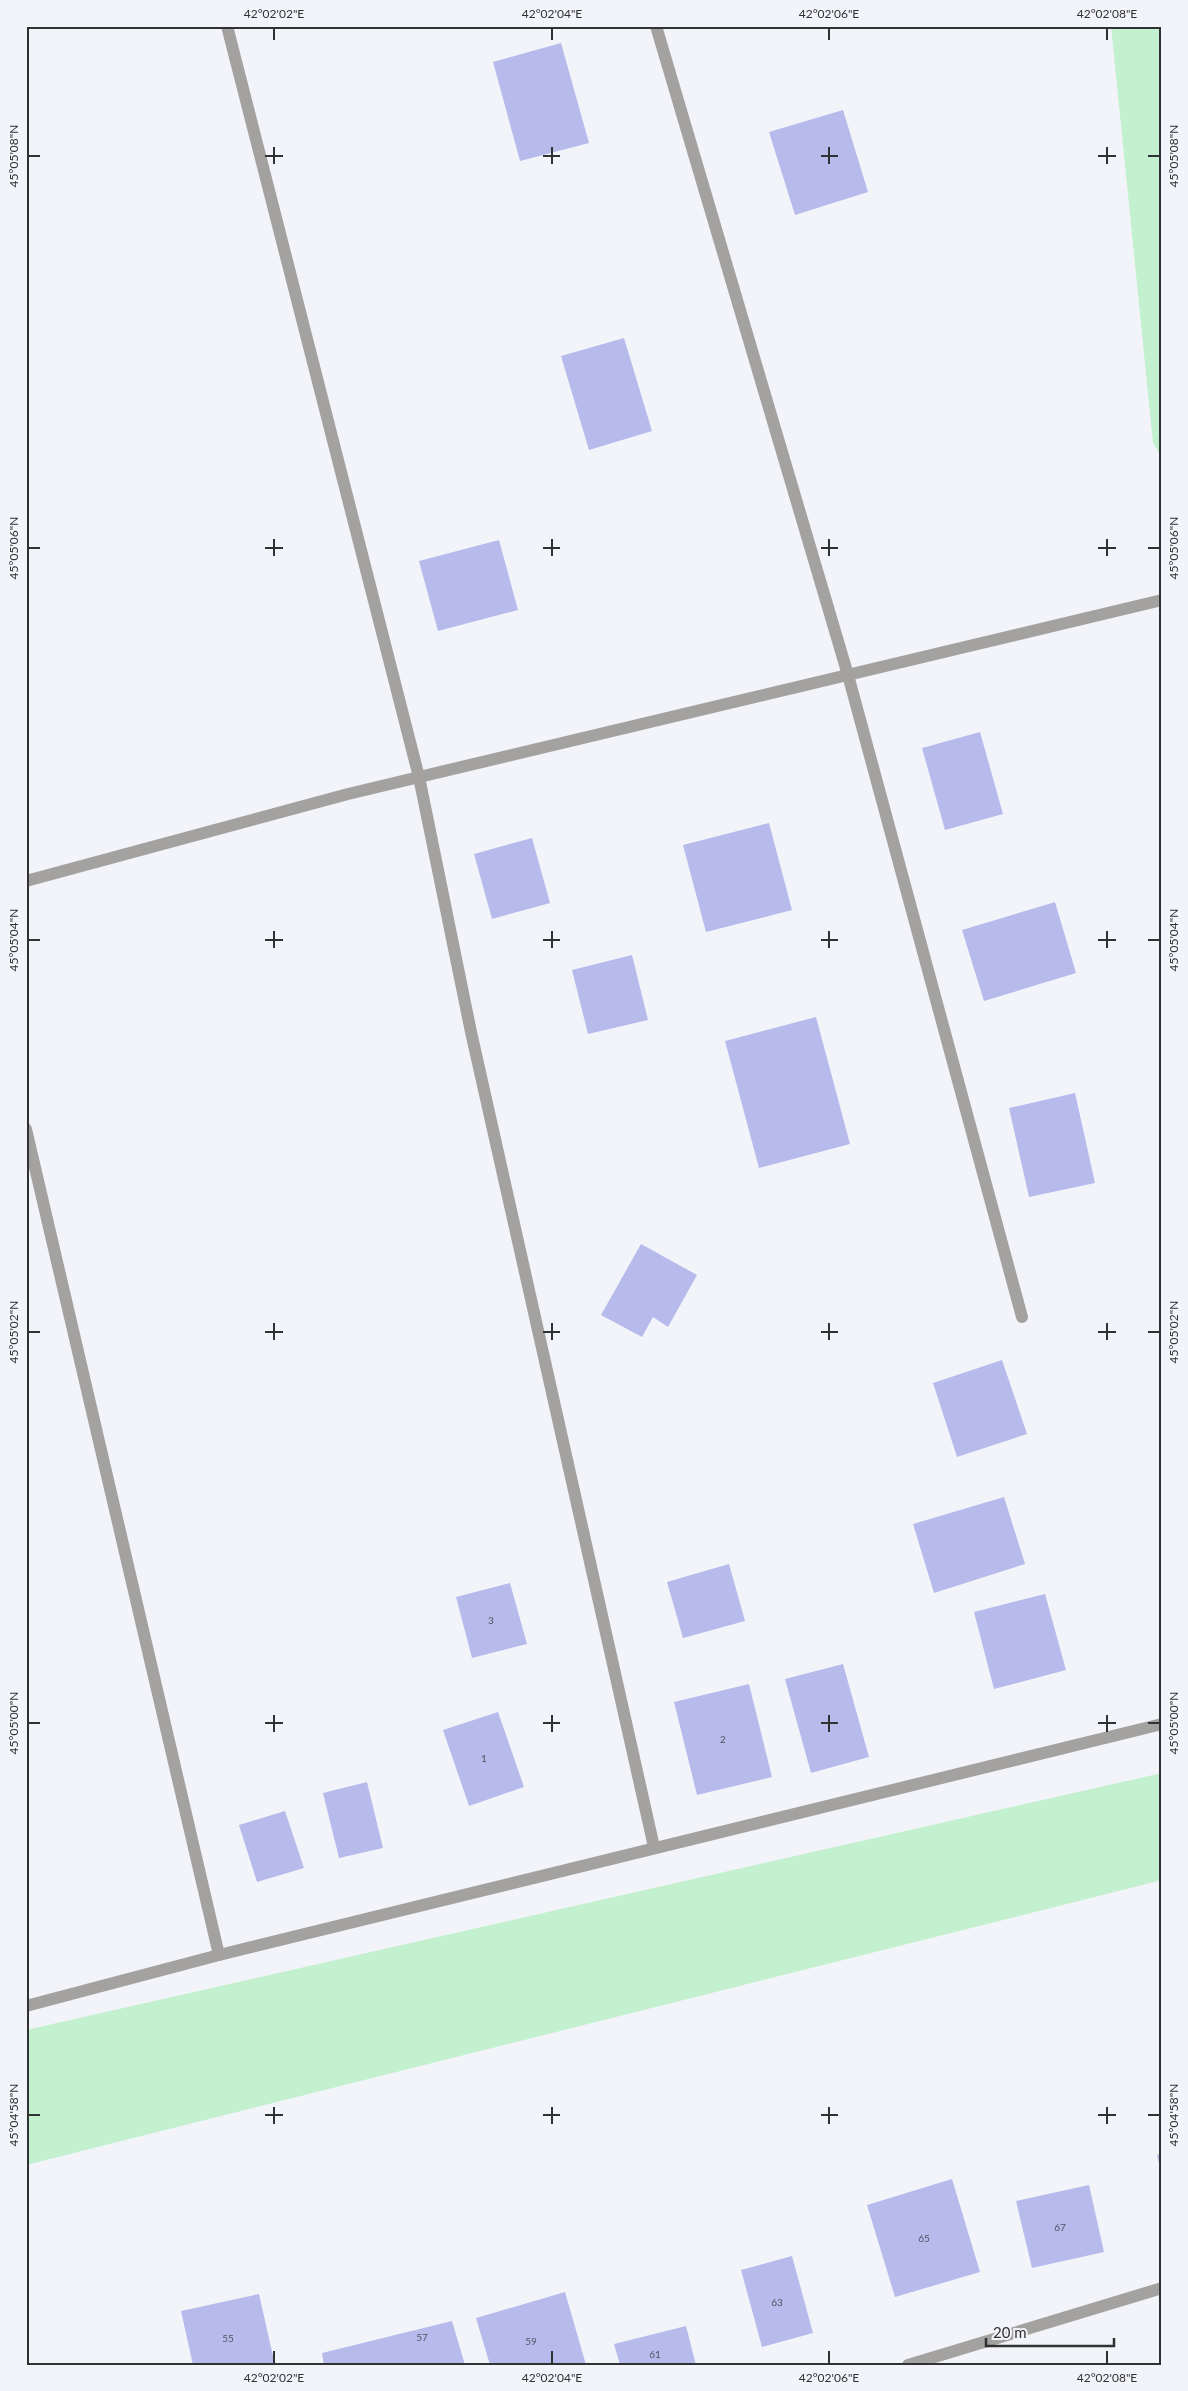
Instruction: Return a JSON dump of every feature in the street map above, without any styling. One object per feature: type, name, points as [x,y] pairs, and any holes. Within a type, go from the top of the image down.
[{"type":"street","points":[[227,26],[420,777],[474,1041],[654,1847]]},
{"type":"street","points":[[656,26],[848,675],[1022,1317]]},
{"type":"street","points":[[26,881],[348,794],[1162,600]]},
{"type":"street","points":[[26,1129],[218,1955]]},
{"type":"street","points":[[26,2006],[218,1955],[1162,1724]]},
{"type":"street","points":[[908,2365],[1162,2288]]},
{"type":"green space","points":[[1111,26],[1162,26],[1162,458],[1153,443]]},
{"type":"green space","points":[[1162,1773],[1162,1880],[26,2165],[26,2030]]},
{"type":"building","points":[[561,43],[589,143],[520,161],[493,62]]},
{"type":"building","points":[[843,110],[868,192],[795,215],[769,132]]},
{"type":"building","points":[[624,338],[652,431],[589,450],[561,356]]},
{"type":"building","points":[[499,540],[518,610],[438,631],[419,561]]},
{"type":"building","points":[[980,732],[1003,814],[945,830],[922,748]]},
{"type":"building","points":[[769,823],[792,910],[706,932],[683,845]]},
{"type":"building","points":[[532,838],[550,903],[492,919],[474,854]]},
{"type":"building","points":[[1055,902],[1076,973],[984,1001],[962,930]]},
{"type":"building","points":[[632,955],[648,1020],[588,1034],[572,970]]},
{"type":"building","points":[[816,1017],[850,1144],[759,1168],[725,1041]]},
{"type":"building","points":[[1075,1093],[1095,1183],[1029,1197],[1009,1108]]},
{"type":"building","points":[[641,1244],[697,1275],[668,1327],[653,1317],[642,1337],[601,1315]]},
{"type":"building","points":[[1002,1360],[1027,1434],[957,1457],[933,1383]]},
{"type":"building","points":[[1004,1497],[1025,1564],[934,1593],[913,1524]]},
{"type":"building","points":[[729,1564],[745,1621],[683,1638],[667,1582]]},
{"type":"building","points":[[510,1583],[527,1644],[472,1658],[456,1597]]},
{"type":"building","points":[[1045,1594],[1066,1670],[994,1689],[974,1612]]},
{"type":"building","points":[[843,1664],[869,1757],[811,1773],[785,1679]]},
{"type":"building","points":[[749,1684],[772,1777],[697,1795],[674,1702]]},
{"type":"building","points":[[498,1712],[524,1787],[469,1806],[443,1730]]},
{"type":"building","points":[[367,1782],[383,1848],[339,1858],[323,1793]]},
{"type":"building","points":[[285,1811],[304,1868],[257,1882],[239,1825]]},
{"type":"building","points":[[1162,2153],[1162,2172],[1161,2172],[1157,2155]]},
{"type":"building","points":[[952,2179],[980,2272],[895,2297],[867,2205]]},
{"type":"building","points":[[1089,2185],[1104,2252],[1032,2268],[1016,2201]]},
{"type":"building","points":[[792,2256],[813,2333],[762,2347],[741,2270]]},
{"type":"building","points":[[565,2292],[586,2365],[490,2365],[476,2318]]},
{"type":"building","points":[[259,2294],[275,2365],[193,2365],[181,2311]]},
{"type":"building","points":[[452,2321],[465,2365],[324,2365],[322,2353]]},
{"type":"building","points":[[686,2326],[696,2365],[620,2365],[614,2344]]}]
